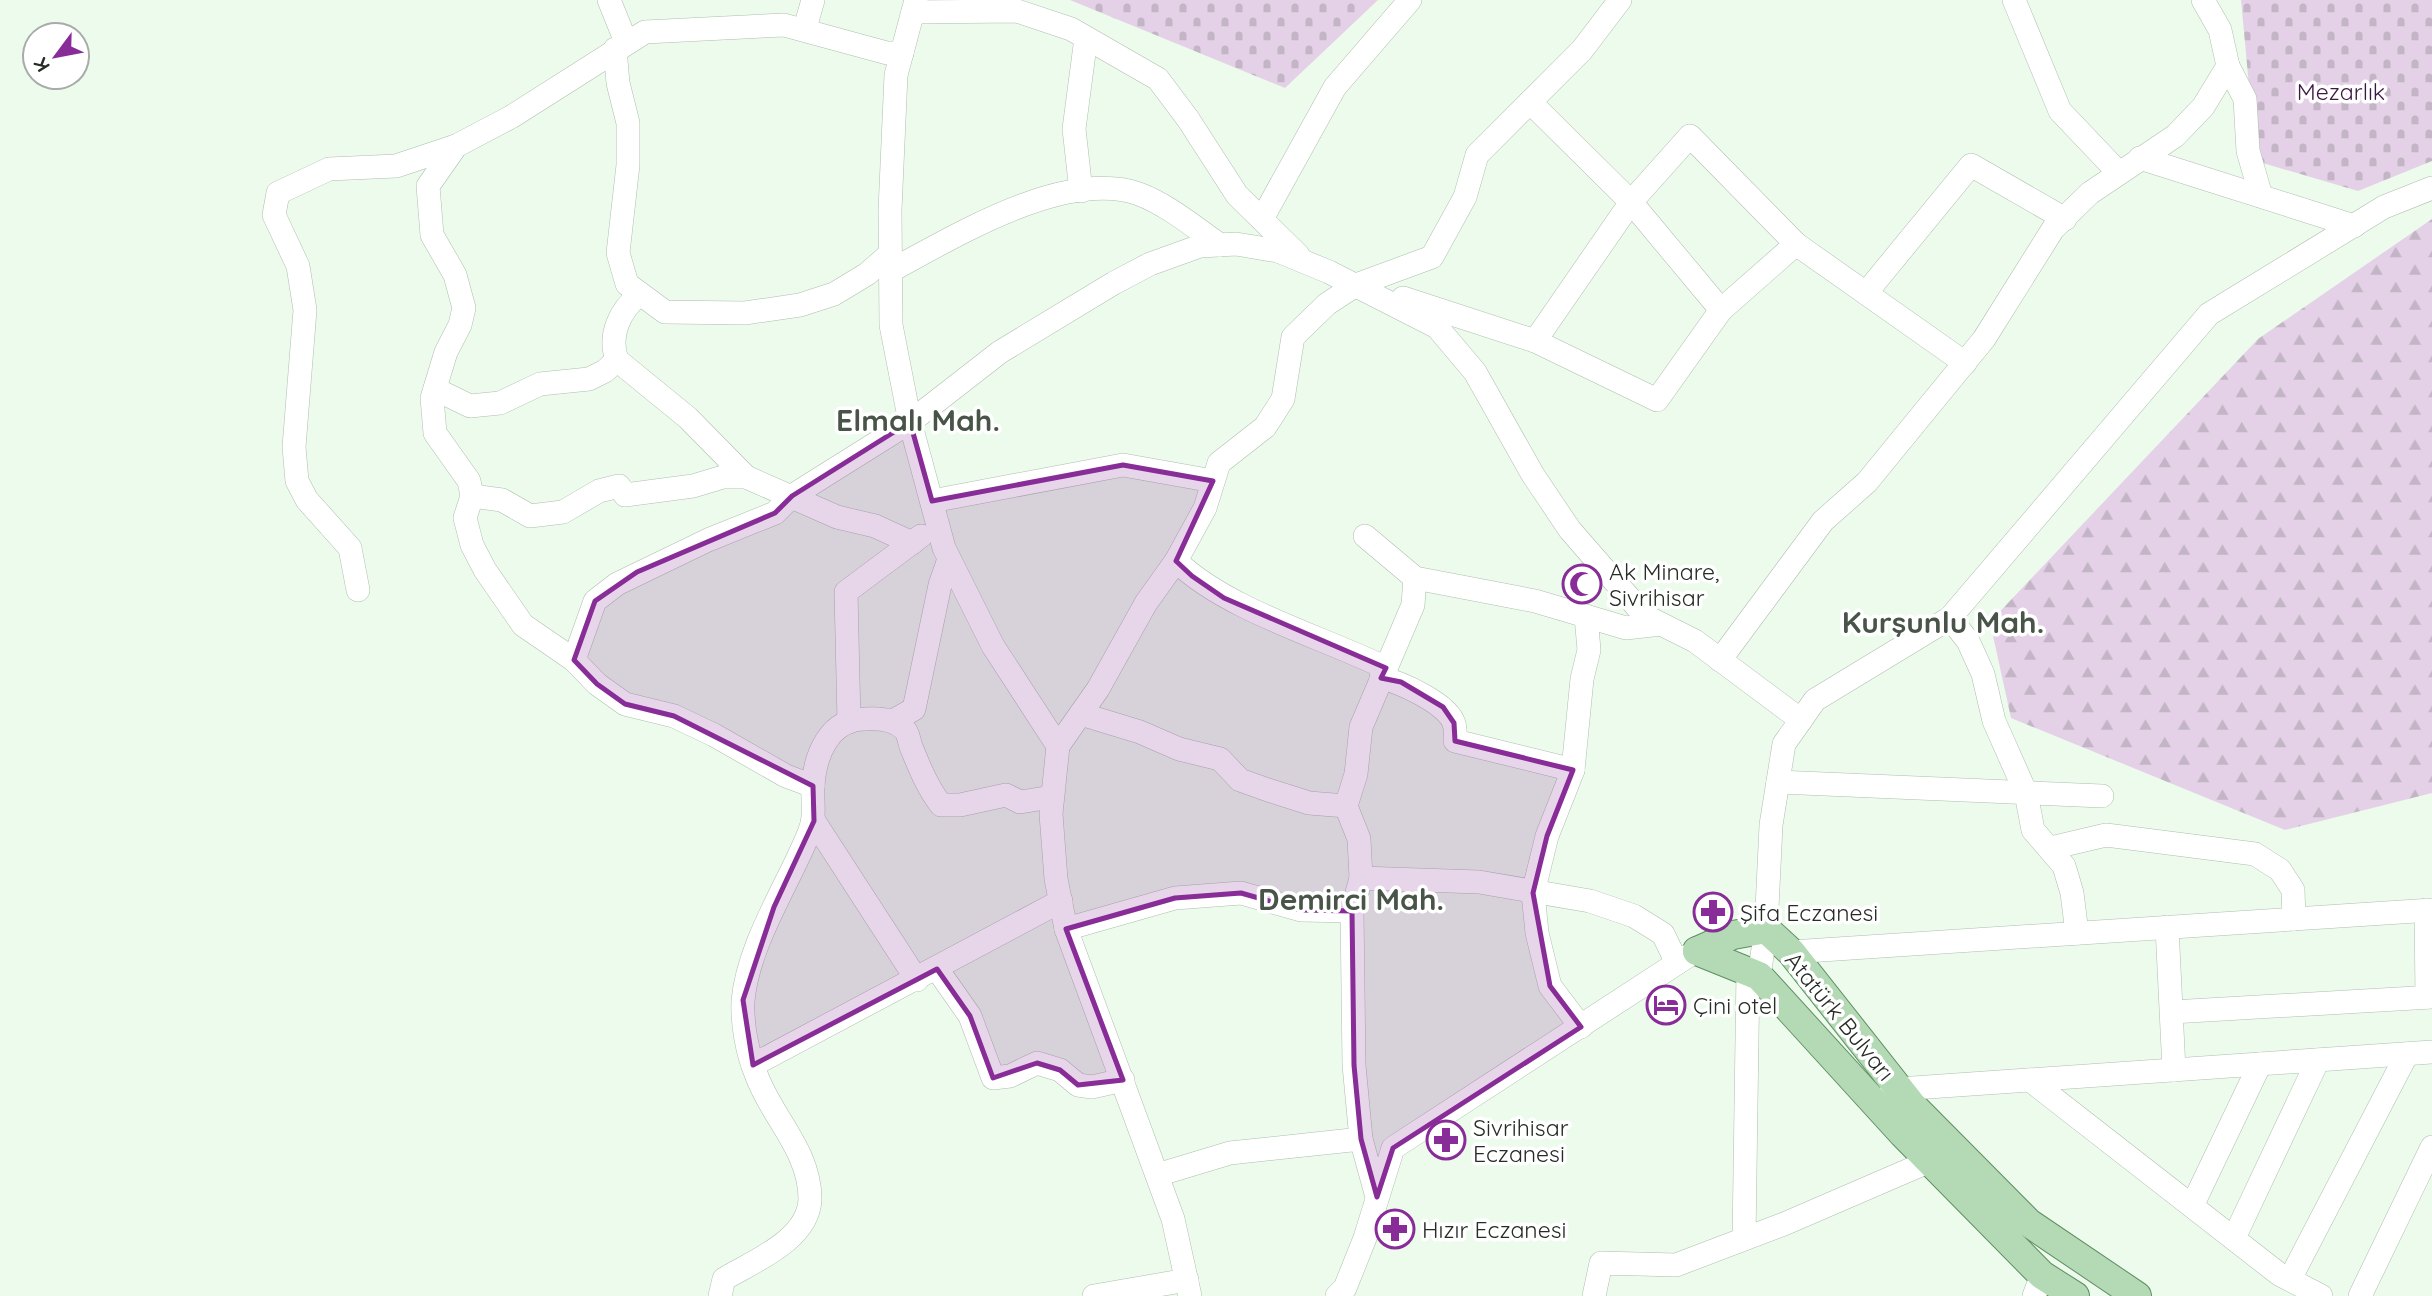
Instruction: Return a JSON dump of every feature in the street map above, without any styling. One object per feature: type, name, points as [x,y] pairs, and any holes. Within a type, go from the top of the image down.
[{"type":"main road","name":"Atatürk Bulvarı","points":[[1766,929],[1791,952],[1899,1088],[2029,1223],[2137,1296]]},
{"type":"main road","points":[[1687,957],[1733,935],[1766,929]]},
{"type":"main road","name":"Atatürk Bulvarı","points":[[1687,957],[1753,974],[1930,1161],[2038,1285],[2075,1296]]},
{"type":"street","points":[[609,0],[621,46],[618,83],[628,123],[628,165],[618,253],[627,284],[665,313],[693,315],[800,305],[834,294],[890,262],[1009,209],[1100,188],[1138,194],[1168,209],[1220,245]]},
{"type":"street","points":[[805,28],[813,0]]},
{"type":"street","points":[[1262,219],[1335,87],[1410,0]]},
{"type":"street","points":[[1094,1296],[1189,1288],[1173,1219],[1066,929],[1056,879],[1052,797],[1058,746],[1122,650],[1146,603],[1176,561],[1205,508],[1219,463],[1265,427],[1283,399],[1293,337],[1327,304],[1356,285],[1432,257],[1465,197],[1477,155],[1582,50],[1619,0]]},
{"type":"street","points":[[2014,0],[2060,111],[2119,173]]},
{"type":"street","points":[[2203,0],[2220,30],[2228,66],[2245,99],[2248,151],[2261,196]]},
{"type":"street","points":[[1058,746],[993,646],[949,559],[910,422],[891,325],[890,262],[896,75],[915,6],[1017,11],[1086,38],[1158,79],[1188,119],[1237,195],[1306,262]]},
{"type":"street","points":[[358,590],[349,548],[307,500],[297,481],[294,447],[305,310],[298,266],[274,215],[278,194],[329,169],[396,166],[456,146],[511,117],[645,32],[764,25],[805,28],[887,53],[902,52]]},
{"type":"street","points":[[1081,191],[1074,129],[1086,38]]},
{"type":"street","points":[[1720,660],[1823,521],[1867,482],[1984,339],[2053,229],[2090,193],[2175,136],[2203,107],[2228,66]]},
{"type":"street","points":[[1530,102],[1632,202],[1721,310]]},
{"type":"street","points":[[1535,341],[1632,202],[1690,136],[1796,244],[1965,363]]},
{"type":"street","points":[[456,146],[428,186],[432,235],[454,275],[464,308],[460,325],[446,352],[432,398],[435,433],[469,481],[472,496],[464,518],[472,545],[485,570],[523,625],[574,660],[597,684],[625,704],[674,716],[714,735],[786,776],[813,786]]},
{"type":"street","points":[[2140,158],[2354,226]]},
{"type":"street","points":[[1866,293],[1970,165],[2064,219]]},
{"type":"street","points":[[1744,1239],[1753,974],[1766,929],[1771,825],[1784,744],[1815,700],[1950,618],[2209,314],[2384,207],[2432,188]]},
{"type":"street","points":[[574,660],[595,601],[637,572],[775,513],[792,496],[910,422],[1000,352],[1114,283],[1150,264],[1200,246],[1236,244],[1278,251],[1306,262],[1437,327],[1475,372],[1533,475],[1570,530],[1645,616],[1695,641],[1801,720]]},
{"type":"street","points":[[1356,285],[1535,341],[1657,400],[1721,310],[1796,244]]},
{"type":"street","points":[[640,294],[622,313],[616,329],[612,345],[617,360],[688,418],[746,477]]},
{"type":"street","points":[[435,389],[470,407],[500,403],[540,384],[589,379],[605,371],[617,360]]},
{"type":"street","points":[[932,501],[1123,465],[1213,481]]},
{"type":"street","points":[[472,496],[502,500],[530,516],[563,512],[599,491],[619,486],[625,495],[693,486],[723,477],[746,477],[837,517],[875,526],[912,543]]},
{"type":"street","points":[[849,722],[846,592],[938,523]]},
{"type":"street","points":[[1365,536],[1415,578],[1535,601],[1626,628],[1661,624]]},
{"type":"street","points":[[720,1296],[724,1279],[748,1264],[769,1257],[800,1224],[810,1202],[805,1169],[788,1128],[756,1075],[753,1065],[745,1033],[743,1000],[751,969],[774,907],[814,821],[813,786],[821,747],[839,725],[863,719],[893,721],[914,709],[940,584],[949,559]]},
{"type":"street","points":[[1176,561],[1224,598],[1335,643],[1443,707],[1454,723],[1455,741],[1573,770]]},
{"type":"street","points":[[1377,1197],[1362,1139],[1354,1065],[1352,911],[1361,878],[1359,839],[1346,806],[1356,774],[1361,727],[1413,605],[1415,578]]},
{"type":"street","points":[[1581,1027],[1550,986],[1537,933],[1533,893],[1546,836],[1573,770],[1583,679],[1589,650],[1586,616]]},
{"type":"street","points":[[1950,618],[1968,641],[1983,674],[1994,721],[2026,793],[2033,830],[2064,866],[2072,893],[2077,933]]},
{"type":"street","points":[[1081,714],[1140,732],[1179,748],[1220,759],[1240,780],[1268,790],[1309,803],[1346,806]]},
{"type":"street","points":[[893,721],[906,731],[928,787],[941,806],[960,805],[1006,795],[1020,802],[1052,797]]},
{"type":"street","points":[[1778,782],[2102,796]]},
{"type":"street","points":[[814,821],[927,974],[970,1016],[993,1078],[1010,1076],[1037,1063],[1060,1070],[1078,1085],[1092,1087],[1123,1080]]},
{"type":"street","points":[[2051,848],[2106,835],[2255,854],[2280,870],[2293,890],[2294,919]]},
{"type":"street","points":[[1342,1294],[1393,1148],[1687,957],[1662,934],[1634,916],[1571,897],[1533,893],[1479,881],[1361,878]]},
{"type":"street","points":[[1066,929],[1175,898],[1241,893],[1301,909],[1352,911]]},
{"type":"street","points":[[753,1065],[1060,901]]},
{"type":"street","points":[[1791,952],[2429,910],[2429,997],[2172,1012]]},
{"type":"street","points":[[2167,927],[2174,1070]]},
{"type":"street","points":[[1875,1103],[1899,1088],[2432,1052]]},
{"type":"street","points":[[2290,1279],[2407,1054]]},
{"type":"street","points":[[2234,1238],[2318,1060]]},
{"type":"street","points":[[2192,1206],[2260,1064]]},
{"type":"street","points":[[2031,1080],[2234,1238],[2290,1279],[2321,1296]]},
{"type":"street","points":[[1157,1175],[1230,1153],[1362,1139]]},
{"type":"street","points":[[2360,1296],[2432,1147]]},
{"type":"street","points":[[1594,1296],[1601,1263],[1676,1265],[1930,1161]]},
{"type":"street","points":[[2406,1201],[2432,1195]]},
{"type":"highlighted area","points":[[910,422],[932,501],[1123,465],[1213,481],[1176,561],[1192,576],[1224,598],[1386,668],[1381,678],[1401,682],[1443,707],[1454,723],[1455,741],[1573,770],[1547,836],[1533,893],[1550,986],[1581,1027],[1393,1148],[1377,1197],[1361,1139],[1354,1065],[1352,911],[1301,910],[1241,893],[1175,898],[1066,929],[1123,1080],[1078,1085],[1060,1070],[1037,1063],[993,1078],[970,1016],[937,969],[753,1065],[743,1000],[774,907],[814,821],[813,786],[674,716],[625,704],[597,684],[574,660],[595,601],[637,572],[775,513],[792,496]]},
{"type":"green space","points":[[1070,0],[1378,0],[1285,88]]},
{"type":"green space","name":"Mezarlık","points":[[2241,0],[2432,0],[2432,161],[2358,191],[2256,161]]},
{"type":"green space","points":[[2432,219],[2432,793],[2285,830],[2011,718],[1990,622],[2258,339]]},
{"type":"place","name":"Ak Minare, Sivrihisar","points":[[1582,584]]},
{"type":"place","name":"Şifa Eczanesi","points":[[1713,912]]},
{"type":"place","name":"Çini otel","points":[[1666,1005]]},
{"type":"place","name":"Sivrihisar Eczanesi","points":[[1446,1140]]},
{"type":"place","name":"Hızır Eczanesi","points":[[1395,1229]]},
{"type":"district","name":"Elmalı Mah.","points":[[918,420]]},
{"type":"district","name":"Kurşunlu Mah.","points":[[1943,622]]},
{"type":"district","name":"Demirci Mah.","points":[[1351,899]]}]
